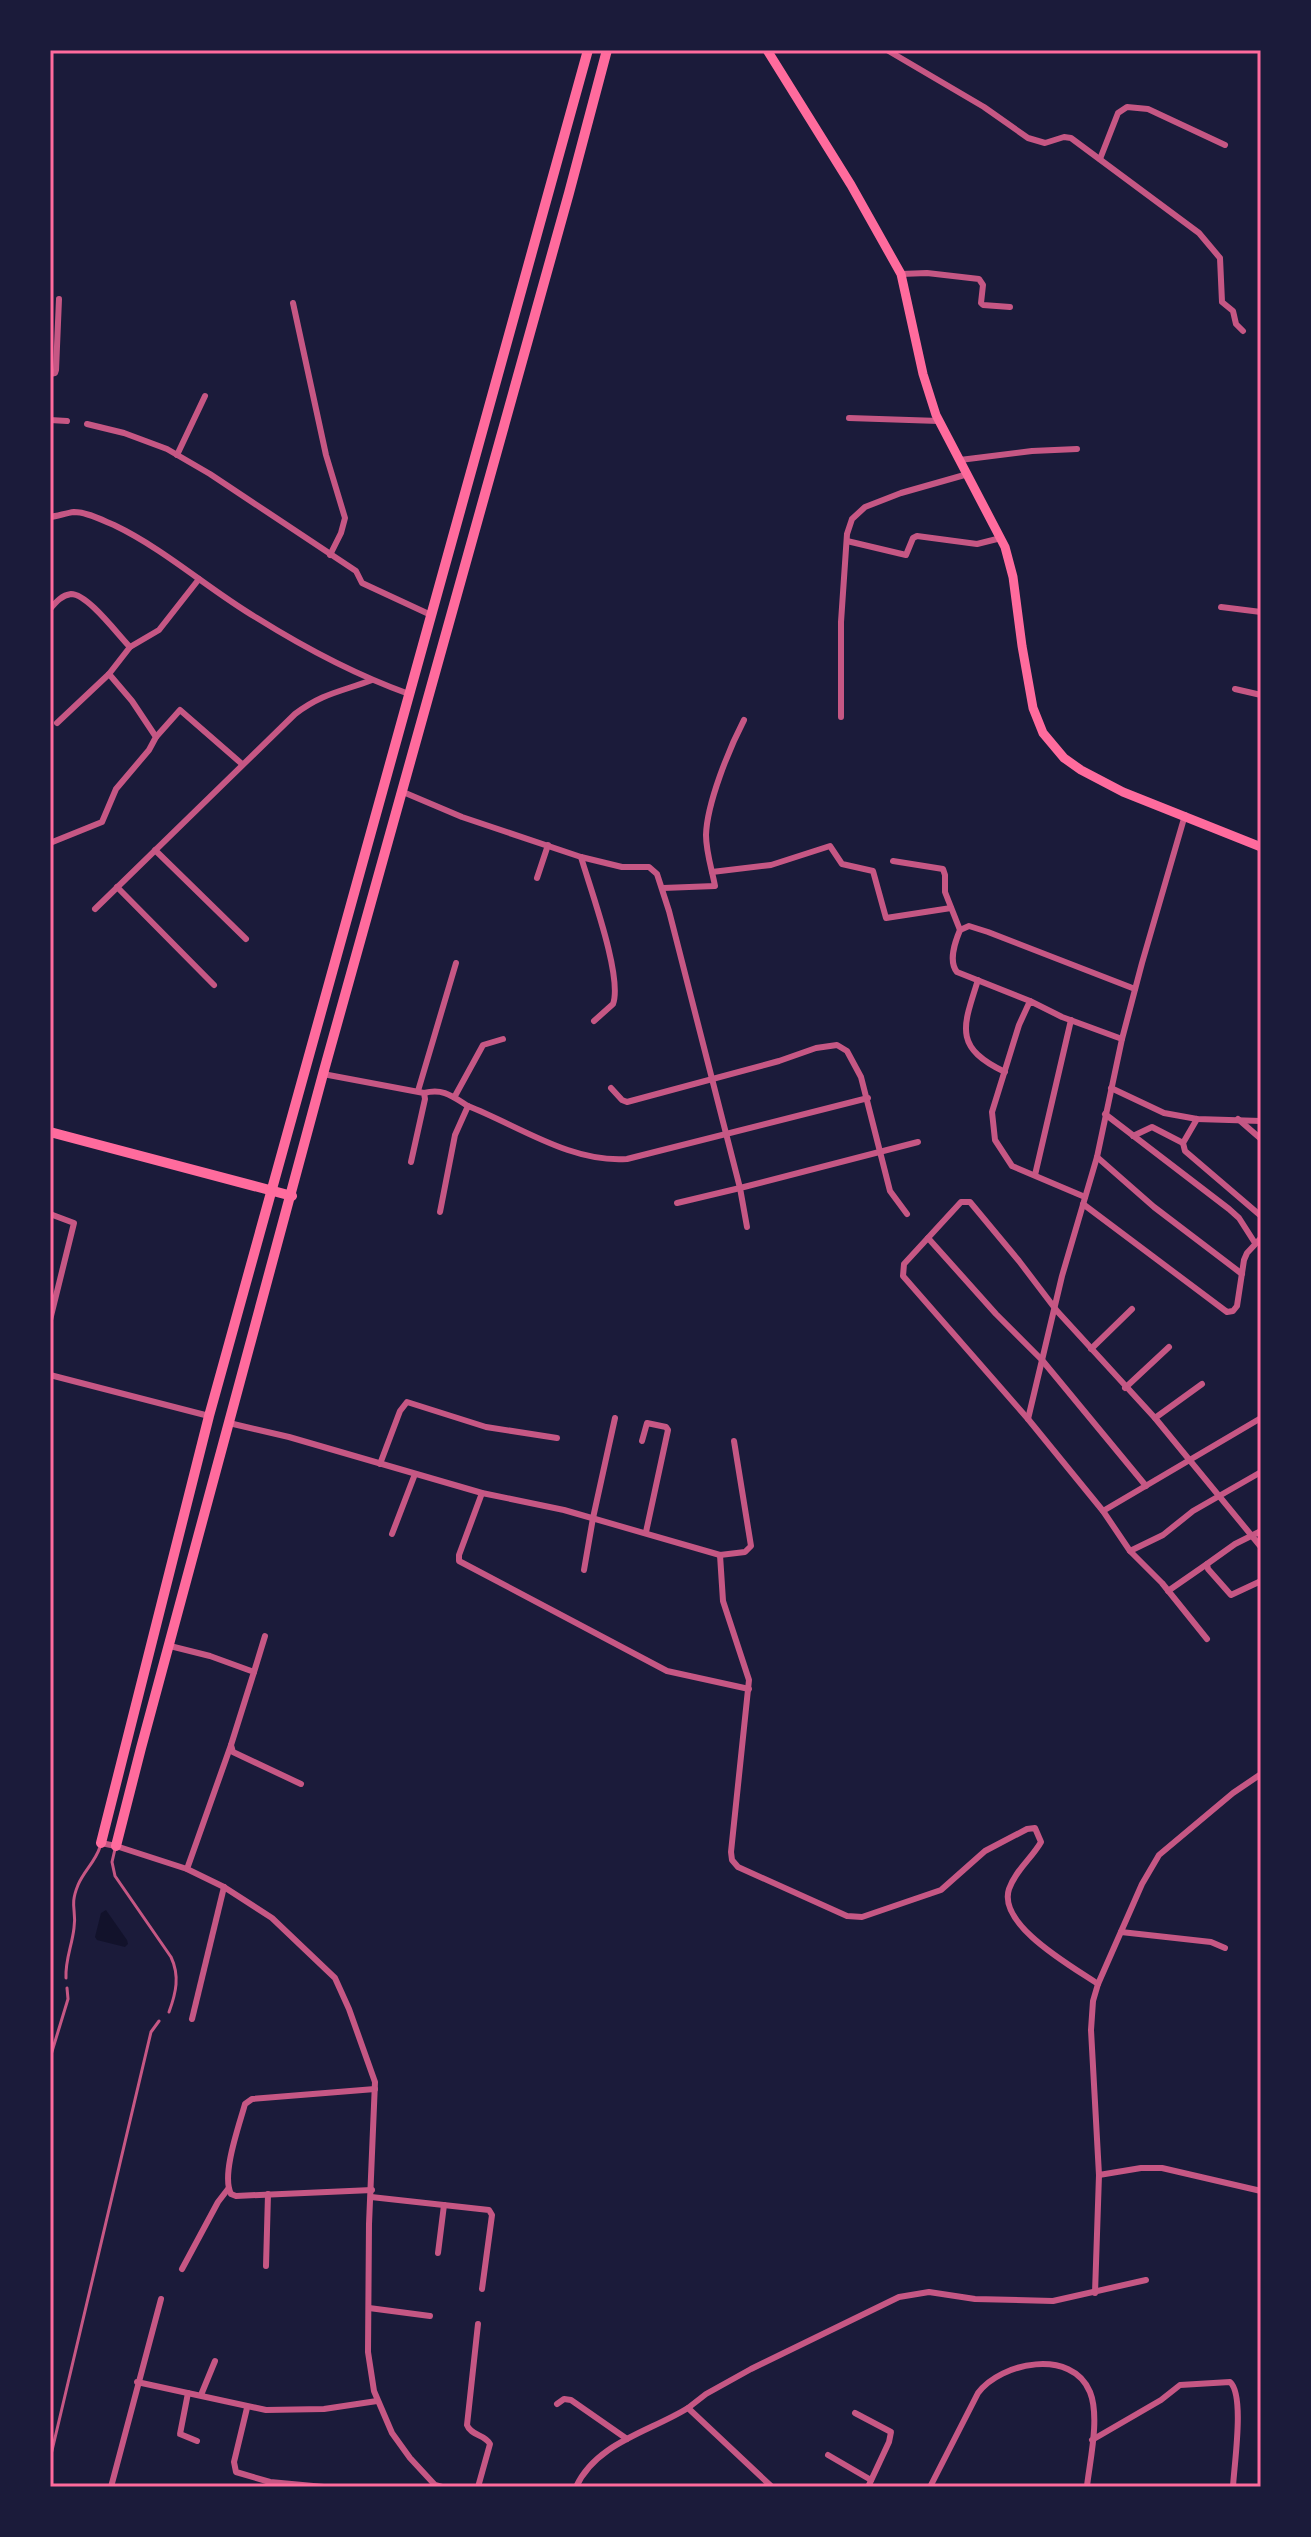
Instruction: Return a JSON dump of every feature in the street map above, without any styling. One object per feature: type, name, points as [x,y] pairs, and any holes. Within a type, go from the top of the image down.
[{"type":"main road","points":[[101,1843],[209,1416],[588,50]]},
{"type":"main road","points":[[116,1846],[323,1074],[607,50]]},
{"type":"main road","points":[[767,50],[851,185],[901,274],[923,374],[939,421],[1001,538],[1011,564],[1033,708],[1043,733],[1064,758],[1123,792],[1261,847]]},
{"type":"main road","points":[[444,569],[461,574]]},
{"type":"main road","points":[[332,974],[350,979]]},
{"type":"main road","points":[[50,1132],[292,1196]]},
{"type":"street","points":[[887,50],[984,107],[1028,138],[1045,143],[1071,138],[1199,233],[1220,258],[1222,302],[1233,311],[1236,324],[1243,331]]},
{"type":"street","points":[[1100,159],[1118,113],[1127,107],[1162,114],[1225,145]]},
{"type":"street","points":[[901,274],[927,273],[979,279],[983,285],[983,305],[1010,307]]},
{"type":"street","points":[[50,374],[56,370],[59,299]]},
{"type":"street","points":[[293,303],[326,455],[345,518],[330,555]]},
{"type":"street","points":[[177,455],[205,396]]},
{"type":"street","points":[[849,418],[939,421]]},
{"type":"street","points":[[50,420],[67,421]]},
{"type":"street","points":[[87,424],[139,438],[177,455],[357,571],[362,583],[431,615]]},
{"type":"street","points":[[960,460],[1077,449]]},
{"type":"street","points":[[841,717],[841,622],[847,541],[852,519],[865,507],[901,493],[968,474]]},
{"type":"street","points":[[50,517],[75,512],[102,520],[155,546],[280,633],[372,680],[409,694]]},
{"type":"street","points":[[847,541],[906,555],[913,538],[917,536],[977,544],[1001,538]]},
{"type":"street","points":[[57,723],[109,674],[130,647],[159,630],[199,579]]},
{"type":"street","points":[[50,609],[67,594],[77,595],[89,603],[130,647]]},
{"type":"street","points":[[1221,607],[1261,612]]},
{"type":"street","points":[[109,674],[156,737]]},
{"type":"street","points":[[95,909],[288,721],[315,699],[372,680]]},
{"type":"street","points":[[1235,689],[1261,695]]},
{"type":"street","points":[[50,843],[102,822],[116,789],[180,710],[242,764]]},
{"type":"street","points":[[663,888],[715,886],[707,844],[708,822],[723,766],[744,720]]},
{"type":"street","points":[[403,792],[462,817],[581,857],[622,867],[649,867],[657,874],[727,1135],[747,1227]]},
{"type":"street","points":[[1028,1419],[1054,1307],[1097,1157],[1122,1039],[1185,815]]},
{"type":"street","points":[[537,878],[548,845]]},
{"type":"street","points":[[712,872],[771,865],[830,846],[842,864],[873,871],[886,918],[951,908]]},
{"type":"street","points":[[155,850],[246,939]]},
{"type":"street","points":[[581,857],[616,988],[613,1004],[594,1021]]},
{"type":"street","points":[[893,861],[943,869],[945,892],[960,930],[952,960],[957,972],[1122,1039]]},
{"type":"street","points":[[117,887],[214,985]]},
{"type":"street","points":[[960,930],[969,926],[988,932],[1135,989]]},
{"type":"street","points":[[411,1162],[425,1099],[421,1092],[456,963]]},
{"type":"street","points":[[978,980],[967,1015],[969,1046],[982,1061],[1005,1072]]},
{"type":"street","points":[[1030,1001],[1019,1025],[992,1112],[995,1140],[1012,1166],[1084,1200],[1227,1312],[1233,1311],[1237,1306],[1247,1253],[1258,1240],[1229,1209],[1105,1114]]},
{"type":"street","points":[[1035,1175],[1071,1020]]},
{"type":"street","points":[[455,1096],[483,1045],[503,1039]]},
{"type":"street","points":[[611,1088],[627,1102],[816,1048],[837,1045],[847,1051],[854,1062],[868,1098],[890,1191],[907,1214]]},
{"type":"street","points":[[323,1074],[421,1092],[436,1090],[455,1096],[468,1106],[559,1146],[612,1160],[727,1135],[868,1098]]},
{"type":"street","points":[[1111,1088],[1164,1113],[1197,1119],[1261,1121]]},
{"type":"street","points":[[440,1212],[455,1135],[468,1106]]},
{"type":"street","points":[[1133,1136],[1152,1127],[1164,1113]]},
{"type":"street","points":[[1197,1119],[1183,1143],[1185,1151],[1261,1216]]},
{"type":"street","points":[[1238,1119],[1261,1139]]},
{"type":"street","points":[[1152,1127],[1183,1143]]},
{"type":"street","points":[[677,1203],[918,1142]]},
{"type":"street","points":[[1097,1157],[1154,1207],[1242,1274]]},
{"type":"street","points":[[1207,1639],[1130,1551],[1103,1511],[1028,1419],[903,1276],[904,1264],[961,1202],[970,1202],[1054,1307],[1155,1418],[1261,1547]]},
{"type":"street","points":[[50,1214],[74,1223],[50,1320]]},
{"type":"street","points":[[928,1238],[1041,1359],[1146,1486]]},
{"type":"street","points":[[1091,1349],[1132,1309]]},
{"type":"street","points":[[1125,1388],[1169,1347]]},
{"type":"street","points":[[51,1377],[209,1416]]},
{"type":"street","points":[[1155,1418],[1202,1384]]},
{"type":"street","points":[[380,1464],[400,1411],[407,1402],[486,1427],[557,1438]]},
{"type":"street","points":[[584,1570],[615,1418]]},
{"type":"street","points":[[1103,1511],[1261,1418]]},
{"type":"street","points":[[228,1423],[482,1493],[646,1532],[720,1555],[745,1552],[751,1546],[734,1441]]},
{"type":"street","points":[[642,1441],[647,1423],[668,1430],[646,1532]]},
{"type":"street","points":[[1130,1551],[1168,1532],[1193,1511],[1261,1472]]},
{"type":"street","points":[[392,1534],[415,1474]]},
{"type":"street","points":[[482,1493],[459,1561],[667,1671],[749,1689]]},
{"type":"street","points":[[1168,1591],[1235,1544],[1261,1531]]},
{"type":"street","points":[[720,1555],[723,1601],[731,1632],[746,1667],[749,1689],[731,1852],[732,1860],[738,1867],[847,1916],[862,1917],[941,1890],[985,1851],[1027,1829],[1035,1828],[1041,1837],[1040,1845],[1010,1886],[1007,1906],[1017,1922],[1052,1953],[1098,1984]]},
{"type":"street","points":[[1207,1564],[1231,1595],[1261,1581]]},
{"type":"street","points":[[187,1869],[265,1636]]},
{"type":"street","points":[[170,1646],[254,1672]]},
{"type":"street","points":[[231,1745],[233,1752],[301,1784]]},
{"type":"street","points":[[1095,2293],[1099,2175],[1091,2030],[1098,1984],[1142,1884],[1159,1855],[1233,1793],[1261,1774]]},
{"type":"street","points":[[101,1843],[187,1869],[224,1887],[272,1918],[335,1978],[371,2069],[375,2089],[368,2352],[377,2401],[392,2433],[410,2458],[437,2486]]},
{"type":"street","points":[[192,2019],[224,1887]]},
{"type":"street","points":[[1121,1932],[1211,1942],[1225,1948]]},
{"type":"street","points":[[375,2089],[252,2099],[245,2104],[229,2164],[228,2189],[236,2196],[371,2194],[489,2210],[482,2289]]},
{"type":"street","points":[[1099,2175],[1162,2168],[1261,2191]]},
{"type":"street","points":[[182,2269],[228,2189]]},
{"type":"street","points":[[266,2266],[268,2194]]},
{"type":"street","points":[[438,2253],[444,2205]]},
{"type":"street","points":[[576,2487],[590,2463],[627,2439],[688,2408],[706,2394],[751,2369],[899,2297],[929,2292],[975,2299],[1053,2301],[1146,2280]]},
{"type":"street","points":[[111,2487],[161,2299]]},
{"type":"street","points":[[369,2308],[430,2316]]},
{"type":"street","points":[[478,2324],[467,2425],[470,2431],[490,2444],[478,2487]]},
{"type":"street","points":[[201,2395],[215,2361]]},
{"type":"street","points":[[930,2487],[987,2381],[1011,2369],[1029,2365],[1049,2365],[1070,2370],[1083,2381],[1091,2396],[1092,2440],[1087,2487],[1093,2487]]},
{"type":"street","points":[[137,2382],[266,2410],[324,2409],[377,2401]]},
{"type":"street","points":[[1092,2440],[1161,2400],[1180,2385],[1230,2382],[1236,2389],[1237,2415],[1233,2487]]},
{"type":"street","points":[[188,2393],[180,2434],[197,2441]]},
{"type":"street","points":[[557,2404],[564,2399],[571,2400],[627,2439]]},
{"type":"street","points":[[247,2408],[234,2462],[236,2472],[277,2483],[324,2487]]},
{"type":"street","points":[[688,2408],[772,2487]]},
{"type":"street","points":[[828,2455],[869,2484],[891,2432],[855,2413]]},
{"type":"lane","points":[[66,1978],[65,1964],[75,1926],[72,1906],[75,1894],[83,1876],[95,1861],[101,1843]]},
{"type":"lane","points":[[116,1846],[112,1862],[115,1876],[175,1967],[177,1978],[169,2012]]},
{"type":"lane","points":[[50,2058],[68,1999],[67,1988]]},
{"type":"lane","points":[[50,2459],[151,2032],[159,2021]]},
{"type":"shaded area","points":[[106,1910],[127,1940],[125,1947],[95,1937],[101,1913]]}]
